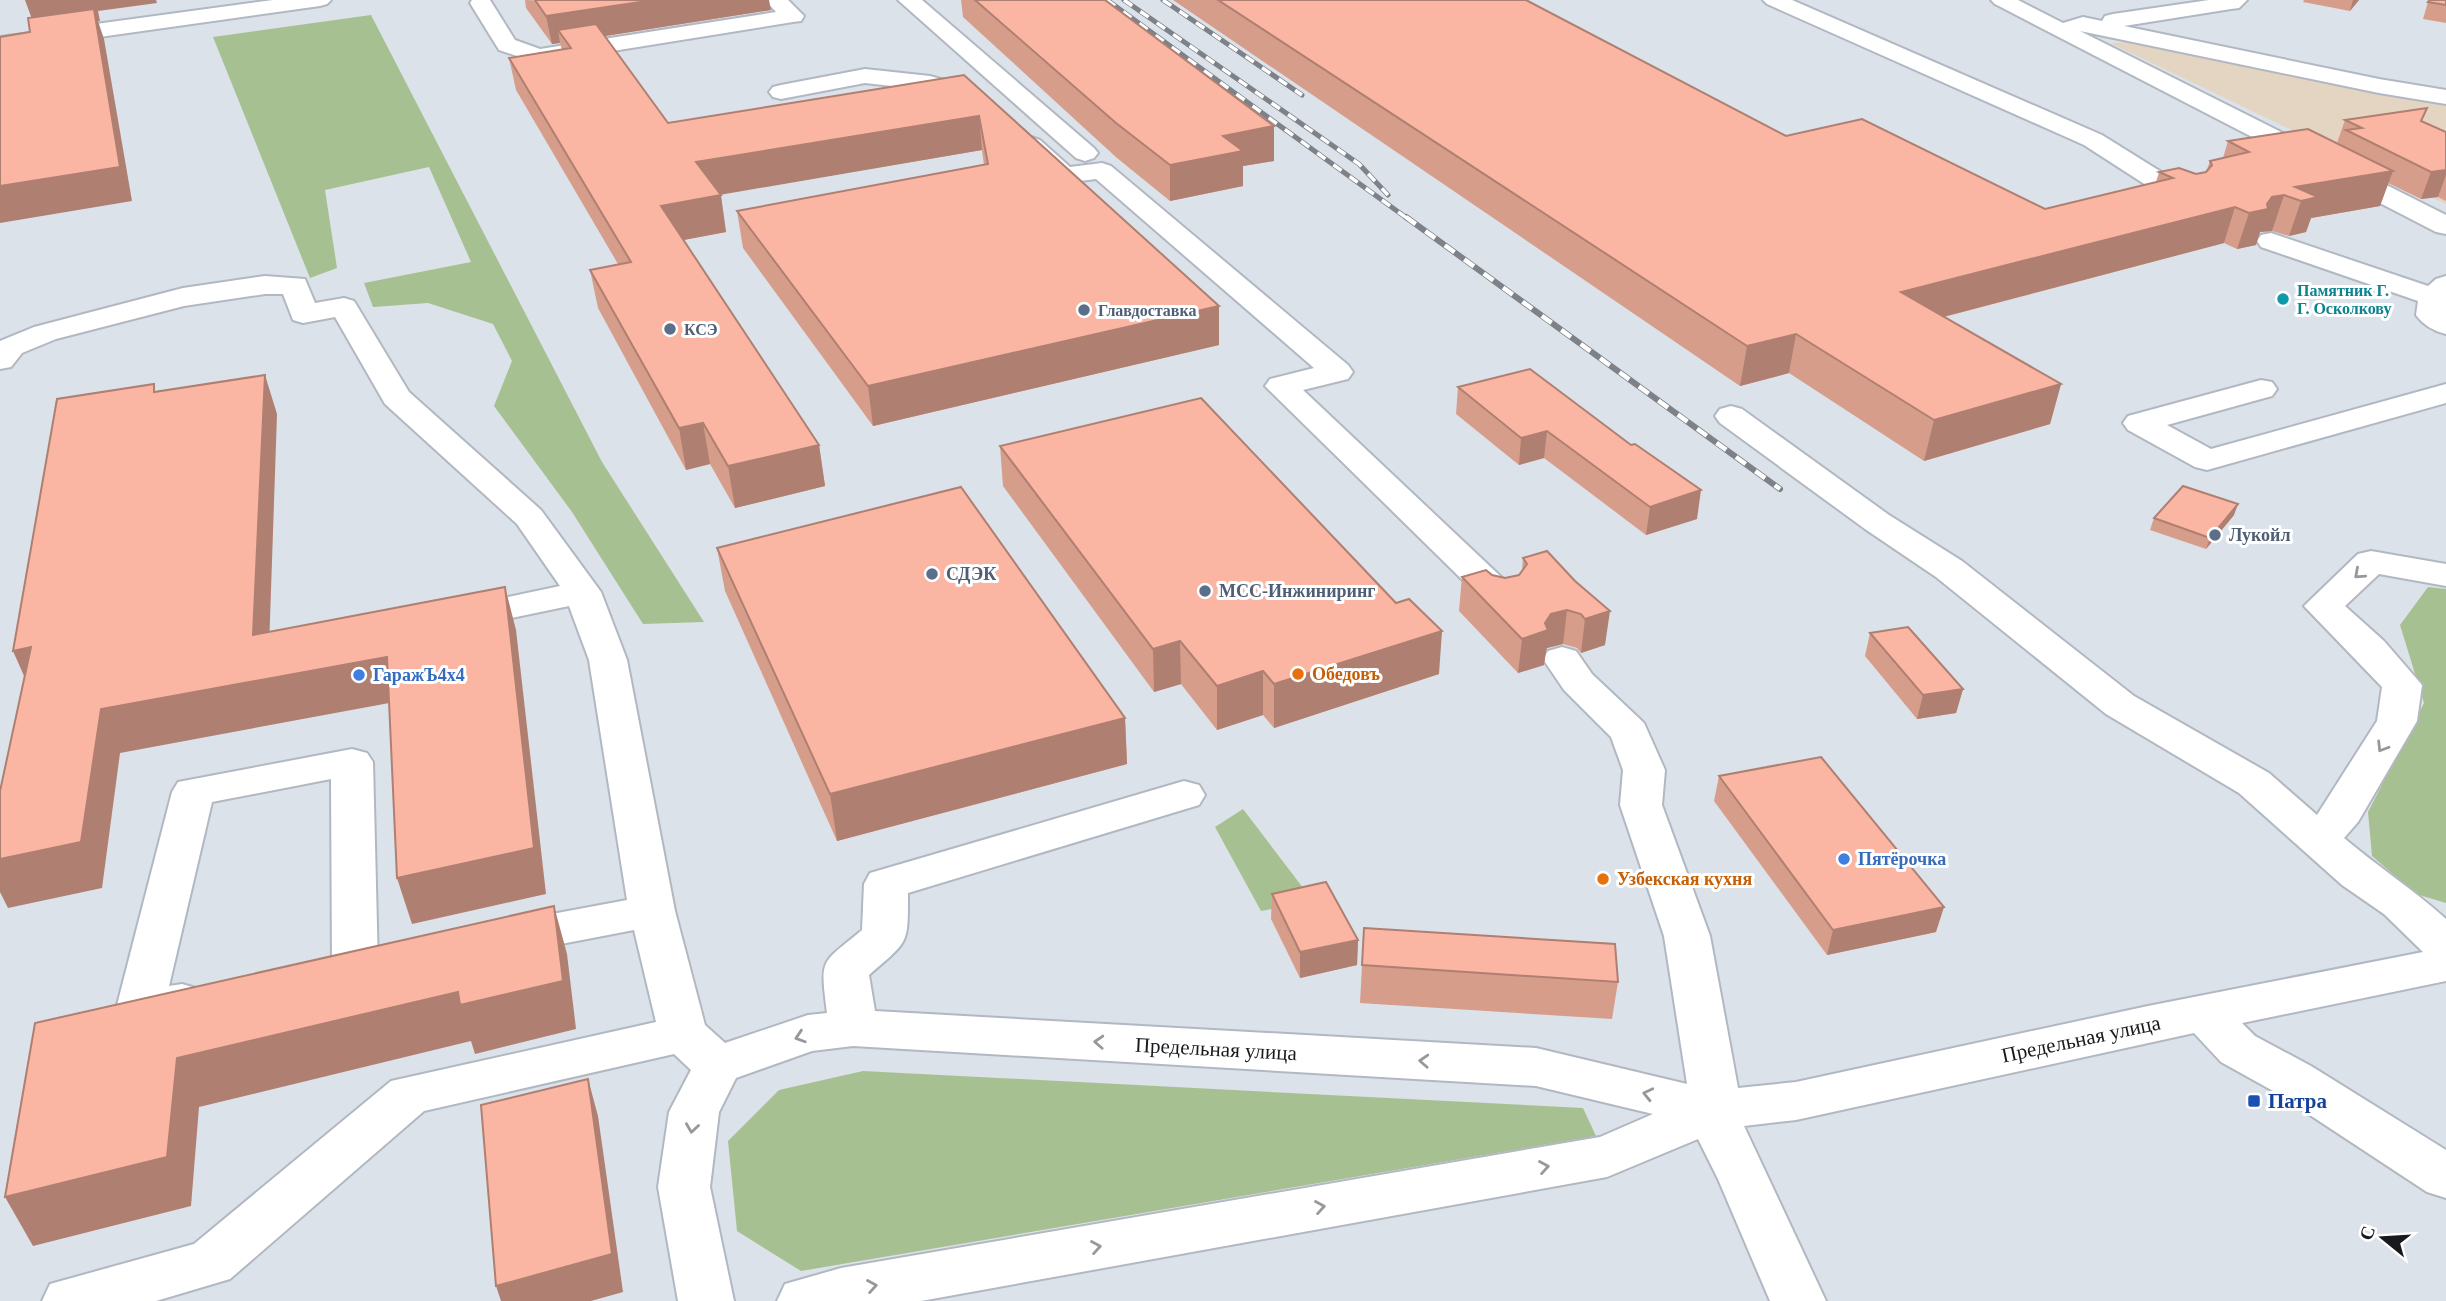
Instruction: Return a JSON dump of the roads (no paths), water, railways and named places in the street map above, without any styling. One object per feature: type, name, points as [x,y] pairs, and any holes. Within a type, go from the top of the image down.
[{"type":"street","points":[[0,44],[320,0]]},
{"type":"street","points":[[475,1],[508,0]]},
{"type":"street","points":[[475,1],[507,45],[538,56],[793,16],[776,0]]},
{"type":"street","points":[[909,0],[1085,153]]},
{"type":"street","points":[[1774,0],[2093,141],[2186,199]]},
{"type":"street","points":[[2002,0],[2446,226]]},
{"type":"street","points":[[2053,28],[2231,4],[2235,0]]},
{"type":"street","points":[[2083,24],[2379,86],[2446,97]]},
{"type":"street","points":[[781,92],[865,76],[930,83],[975,96],[1065,175],[1102,171],[1337,372],[1281,386],[1502,598]]},
{"type":"street","points":[[2270,241],[2439,291],[2431,315],[2446,325]]},
{"type":"street","points":[[0,360],[11,347],[45,333],[171,301],[265,285],[295,285],[303,314],[344,307],[396,397],[529,517],[583,592],[608,660],[652,911],[700,1050],[684,1187],[706,1301]]},
{"type":"street","points":[[2260,390],[2140,423],[2207,460],[2446,393]]},
{"type":"street","points":[[1731,416],[1877,522],[1949,569],[2120,705],[2254,783],[2358,874],[2400,903],[2446,946]]},
{"type":"street","points":[[2316,838],[2336,822],[2398,721],[2402,685],[2370,649],[2323,606],[2371,562],[2446,575]]},
{"type":"street","points":[[431,625],[583,592]]},
{"type":"street","points":[[1562,659],[1578,682],[1630,732],[1644,770],[1641,805],[1688,936],[1720,1133],[1744,1179],[1798,1301]]},
{"type":"street","points":[[221,993],[140,1009],[193,792],[352,762],[355,967]]},
{"type":"street","points":[[853,1028],[845,970],[885,936],[886,884],[1184,795]]},
{"type":"street","points":[[472,945],[652,911]]},
{"type":"street","name":"Предельная улица","points":[[805,1301],[841,1292],[1607,1156],[1715,1110],[1796,1101],[2446,964]]},
{"type":"street","points":[[2205,1014],[2238,1049],[2292,1079],[2446,1177]]},
{"type":"street","name":"Предельная улица","points":[[70,1301],[211,1263],[409,1094],[808,1033],[853,1028],[1536,1068],[1715,1110]]},
{"type":"railway","points":[[1107,0],[1408,219]]},
{"type":"railway","points":[[1124,0],[1359,164],[1388,195]]},
{"type":"railway","points":[[1163,0],[1302,95]]},
{"type":"railway","points":[[1406,217],[1780,489]]},
{"type":"place","name":"Памятник Г. Г. Осколкову","points":[[2283,299]]},
{"type":"place","name":"Главдоставка","points":[[1084,310]]},
{"type":"place","name":"КСЭ","points":[[670,329]]},
{"type":"place","name":"Лукойл","points":[[2215,535]]},
{"type":"place","name":"СДЭК","points":[[932,574]]},
{"type":"place","name":"МСС-Инжиниринг","points":[[1205,591]]},
{"type":"place","name":"Обедовъ","points":[[1298,674]]},
{"type":"place","name":"ГаражЪ4х4","points":[[359,675]]},
{"type":"place","name":"Пятёрочка","points":[[1844,859]]},
{"type":"place","name":"Узбекская кухня","points":[[1603,879]]},
{"type":"place","name":"Патра","points":[[2254,1101]]}]
